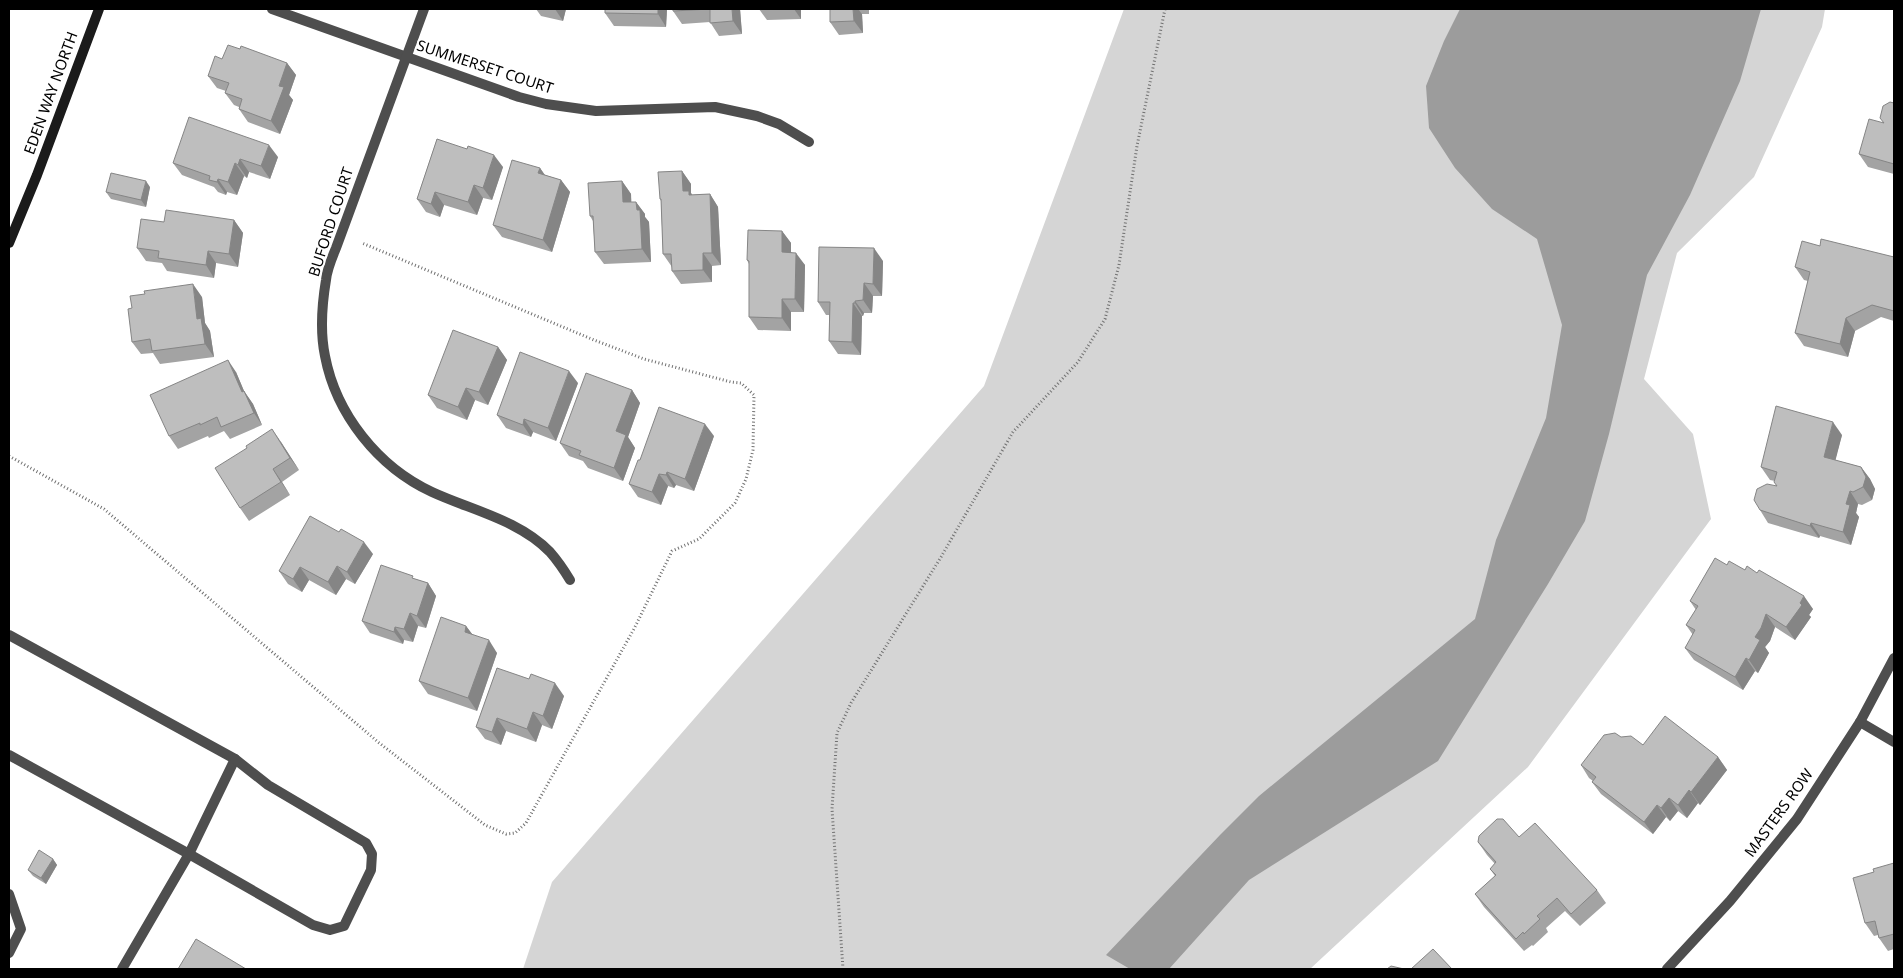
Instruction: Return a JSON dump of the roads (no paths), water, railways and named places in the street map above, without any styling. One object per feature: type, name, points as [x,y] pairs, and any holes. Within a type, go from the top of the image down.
[{"type":"street","name":"EDEN WAY NORTH","points":[[9,243],[37,175],[99,9]]},
{"type":"street","name":"SUMMERSET COURT","points":[[272,9],[405,57],[546,104],[596,111],[715,107],[757,116],[779,124],[809,142]]},
{"type":"street","name":"BUFORD COURT","points":[[424,9],[326,279],[322,316],[325,356],[334,388],[351,421],[375,452],[404,475],[430,491],[514,526],[532,537],[550,552],[570,580]]},
{"type":"street","points":[[9,635],[235,759],[268,785],[366,843],[372,854],[371,870],[344,926],[330,930],[313,925],[189,854],[9,756]]},
{"type":"street","name":"MASTERS ROW","points":[[1667,969],[1730,901],[1797,819],[1860,722],[1894,658]]},
{"type":"street","points":[[1860,722],[1894,742]]},
{"type":"street","points":[[122,969],[189,854],[235,759]]},
{"type":"street","points":[[9,894],[20,929],[9,953]]}]
